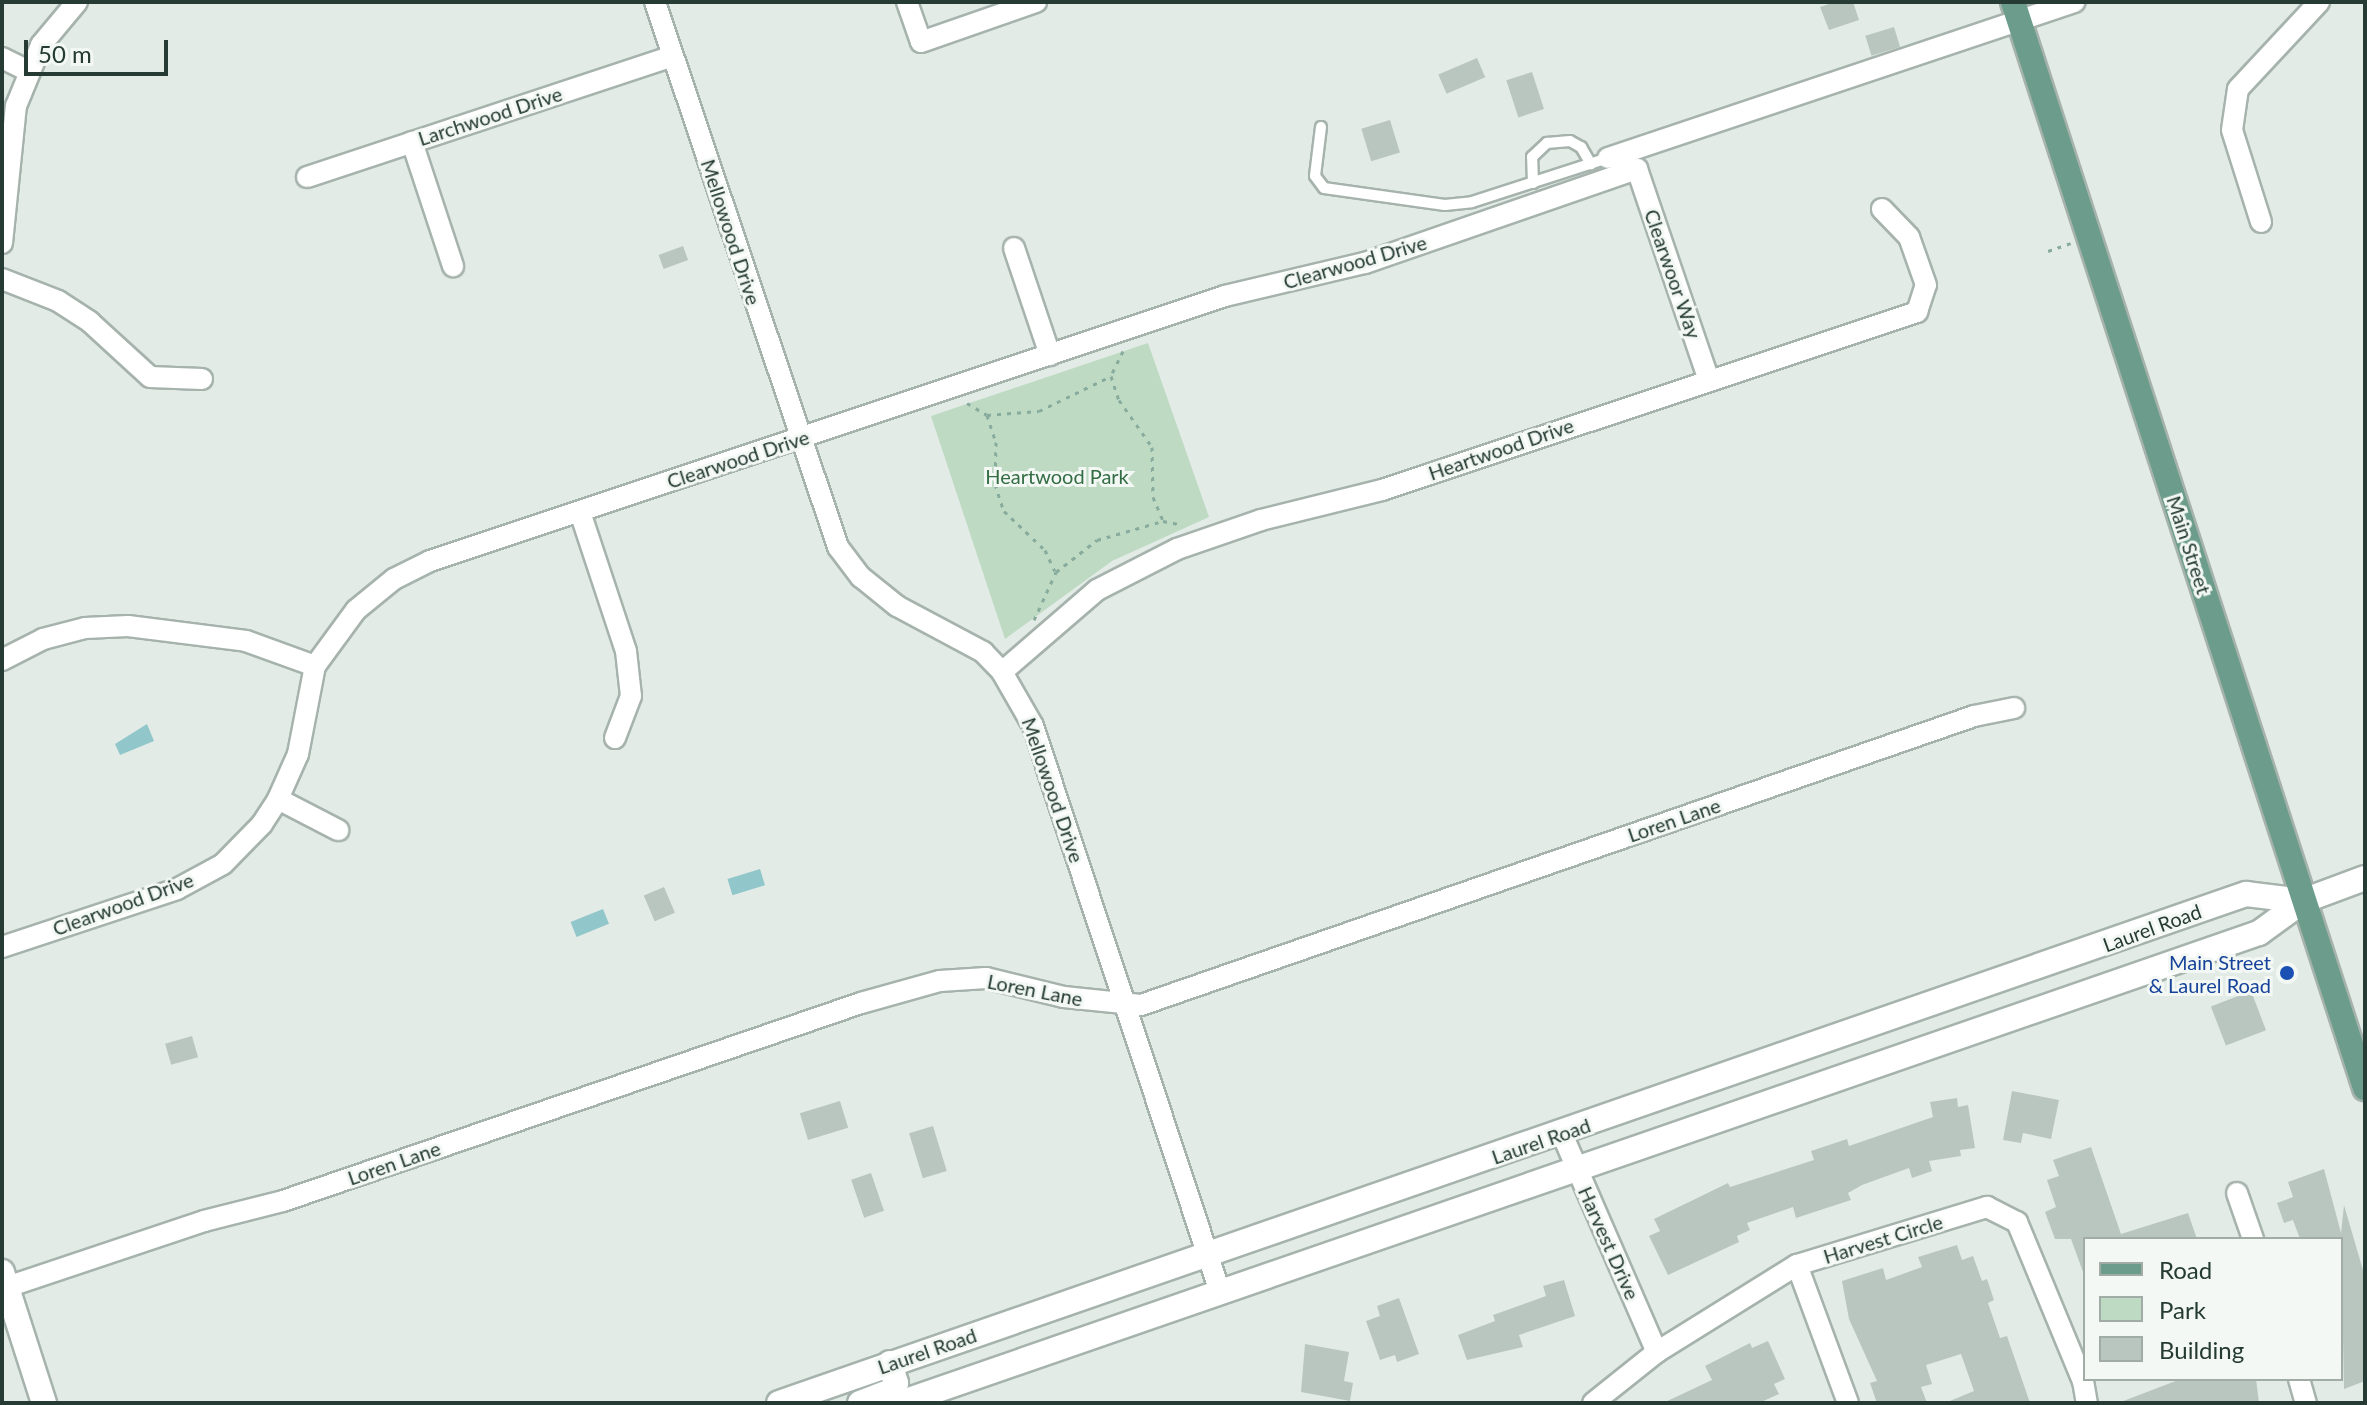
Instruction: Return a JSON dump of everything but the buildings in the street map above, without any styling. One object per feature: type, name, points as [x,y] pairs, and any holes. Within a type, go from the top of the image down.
[{"type":"main road","name":"Main Street","points":[[2016,10],[2365,1088]]},
{"type":"main road","name":"Laurel Road","points":[[900,1403],[2259,933],[2303,901],[2365,878]]},
{"type":"main road","name":"Laurel Road","points":[[779,1403],[1562,1134],[2246,894],[2303,901]]},
{"type":"main road","points":[[4,1280],[44,1403]]},
{"type":"main road","points":[[860,1403],[892,1391],[896,1383],[890,1363]]},
{"type":"street","points":[[2,243],[11,133],[29,71],[41,45],[77,2]]},
{"type":"street","name":"Mellowood Drive","points":[[655,2],[798,439],[838,547],[861,577],[897,606],[961,636],[1002,672],[1033,726],[1220,1292]]},
{"type":"street","points":[[907,2],[921,42],[1036,2]]},
{"type":"street","points":[[1600,161],[2016,10],[2075,2]]},
{"type":"street","points":[[2261,222],[2232,130],[2238,89],[2319,2]]},
{"type":"street","name":"Larchwood Drive","points":[[307,177],[673,56]]},
{"type":"street","points":[[2,58],[29,71]]},
{"type":"street","points":[[412,142],[453,266]]},
{"type":"street","name":"Clearwood Drive","points":[[2,947],[177,889],[223,864],[262,824],[278,799],[298,754],[315,666],[356,610],[394,579],[430,561],[1225,296],[1365,263],[1637,169]]},
{"type":"street","name":"Clearwoor Way","points":[[1637,169],[1708,378]]},
{"type":"street","name":"Heartwood Drive","points":[[1002,672],[1097,590],[1177,549],[1261,520],[1382,490],[1708,378],[1917,312],[1926,285],[1909,237],[1882,209]]},
{"type":"street","points":[[1014,248],[1050,355]]},
{"type":"street","points":[[2,279],[79,315],[150,377],[202,379]]},
{"type":"street","points":[[580,512],[626,651],[631,696],[615,738]]},
{"type":"street","points":[[2,660],[43,639],[85,628],[128,626],[246,641],[315,666]]},
{"type":"street","name":"Loren Lane","points":[[4,1280],[283,1201],[861,1003],[940,981],[986,978],[1123,1005],[1141,1005],[1974,716],[2014,708]]},
{"type":"street","points":[[278,799],[338,830]]},
{"type":"street","name":"Harvest Drive","points":[[1562,1134],[1657,1352]]},
{"type":"street","points":[[2237,1193],[2252,1237]]},
{"type":"street","name":"Harvest Circle","points":[[1593,1403],[1657,1352],[1797,1265],[1987,1207],[2017,1222],[2083,1375]]},
{"type":"street","points":[[1797,1265],[1848,1403]]},
{"type":"street","name":"Harvest Circle","points":[[2085,1381],[2087,1403]]},
{"type":"street","points":[[2300,1381],[2306,1403]]},
{"type":"lane","points":[[1321,127],[1315,176],[1336,193],[1445,205],[1533,183],[1600,161]]},
{"type":"lane","points":[[1533,183],[1532,157],[1547,143],[1570,141],[1600,161]]},
{"type":"path","points":[[966,402],[987,415],[1039,411],[1111,376],[1124,349]]},
{"type":"path","points":[[1111,376],[1119,400],[1152,447],[1153,497],[1163,521]]},
{"type":"path","points":[[987,415],[996,442],[995,484],[1004,511],[1045,550],[1056,572]]},
{"type":"path","points":[[1034,620],[1056,572],[1097,540],[1163,521],[1185,528]]},
{"type":"green space","name":"Heartwood Park","points":[[1148,343],[1209,517],[1112,561],[1005,639],[931,416]]},
{"type":"water","points":[[147,724],[154,741],[120,755],[115,744]]},
{"type":"water","points":[[760,869],[765,885],[732,895],[727,879]]},
{"type":"water","points":[[603,909],[609,924],[577,937],[571,922]]},
{"type":"place","name":"Main Street & Laurel Road","points":[[2287,973]]}]
